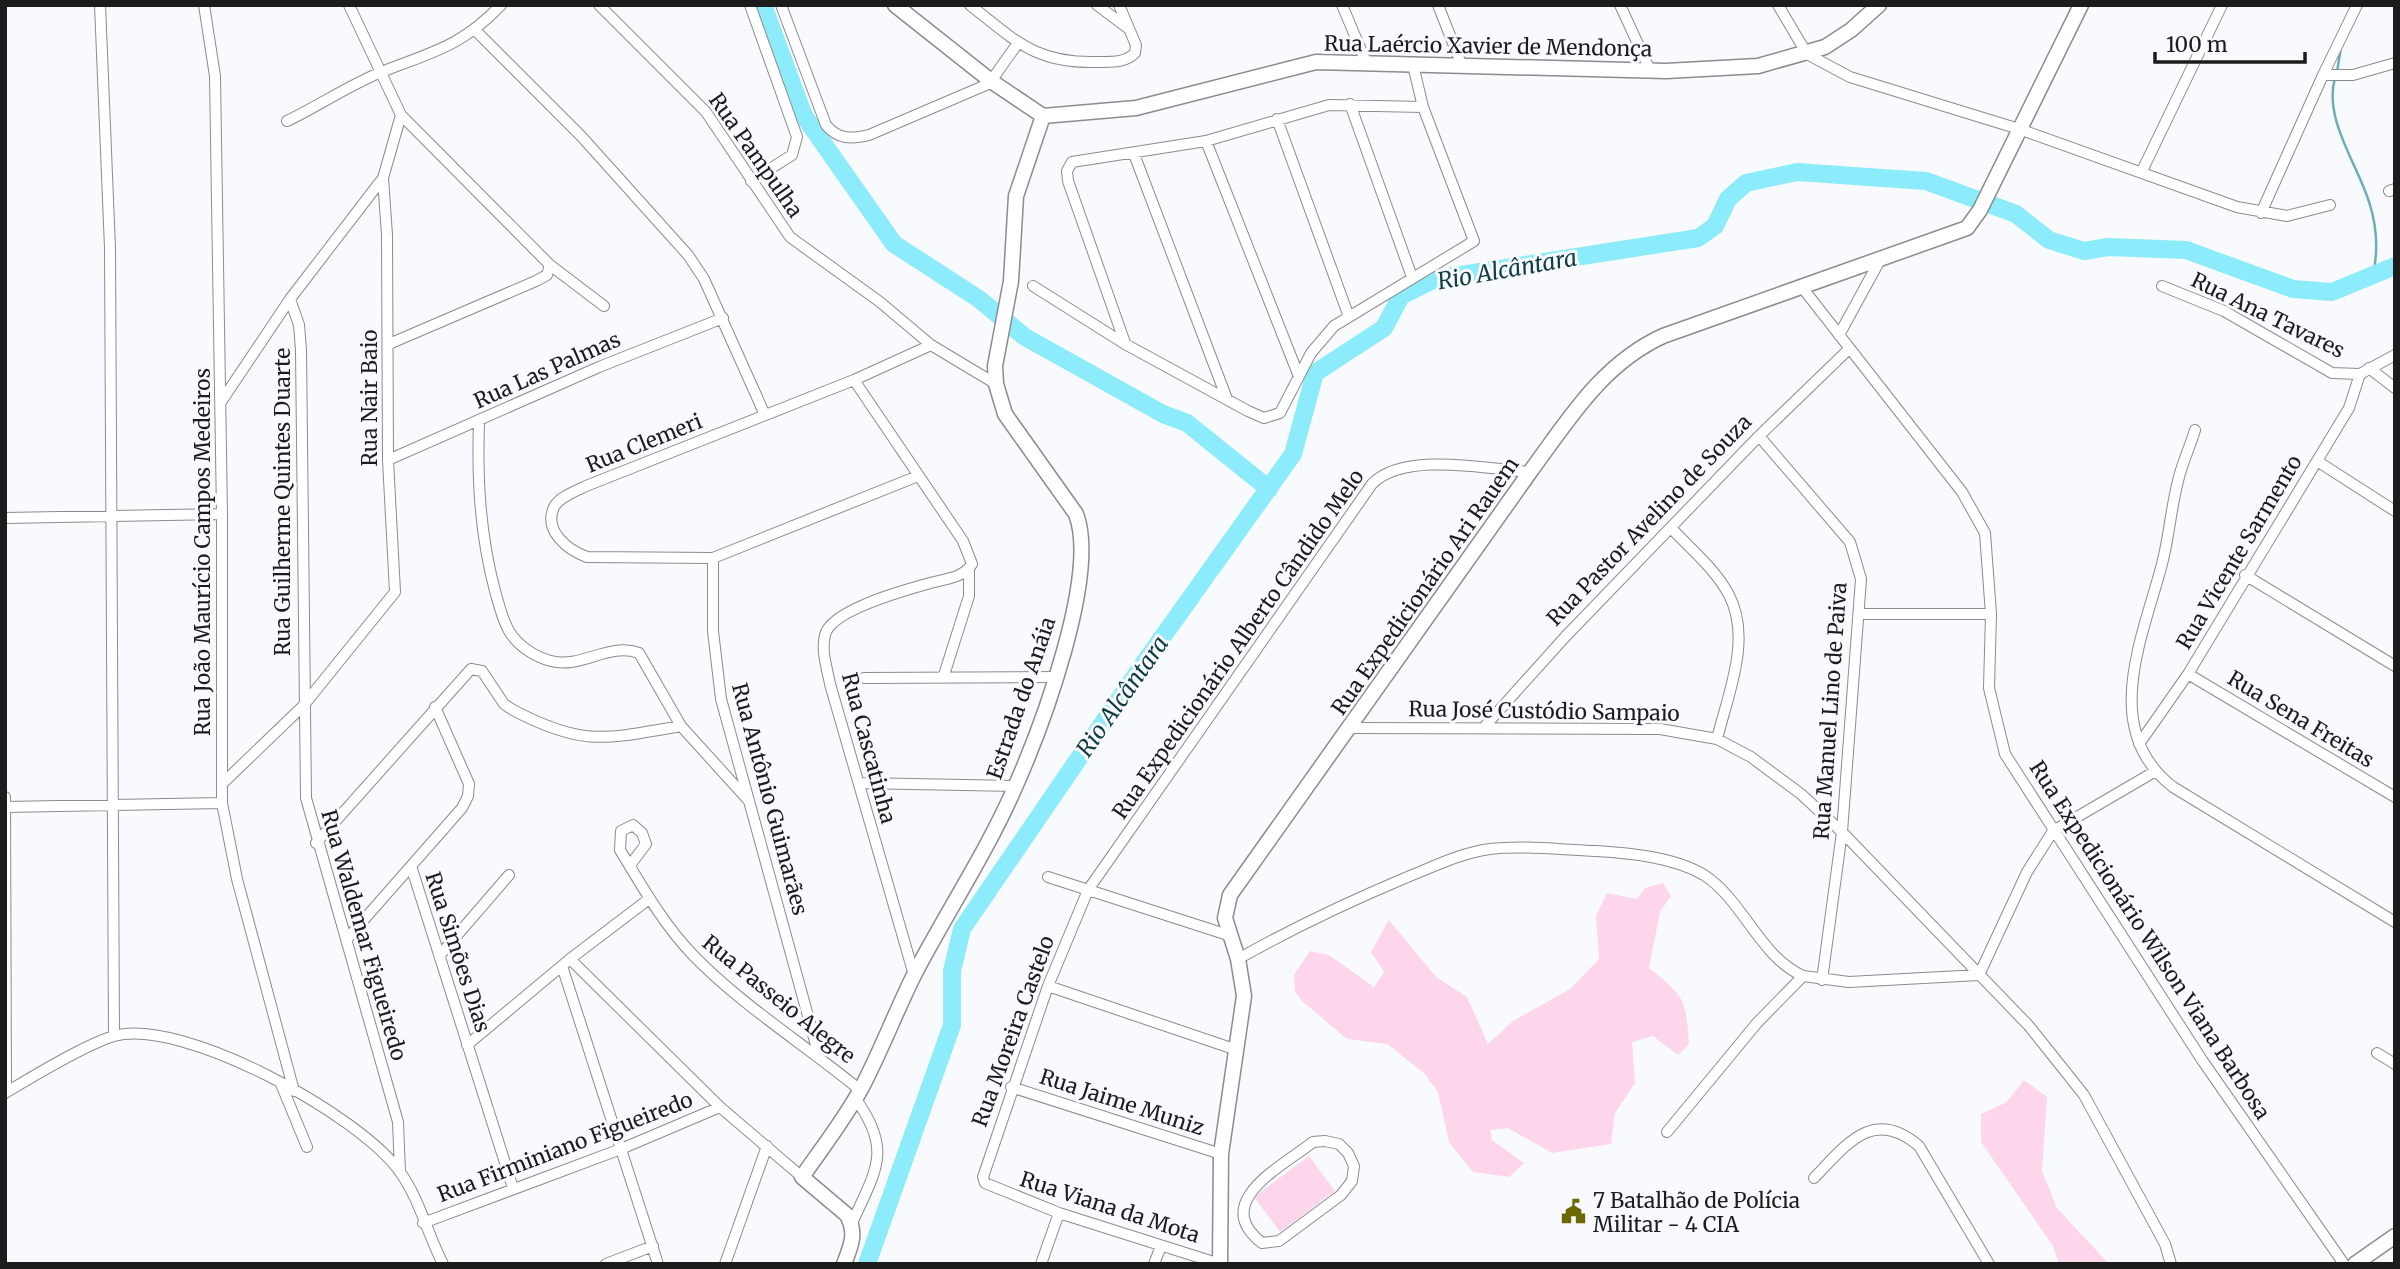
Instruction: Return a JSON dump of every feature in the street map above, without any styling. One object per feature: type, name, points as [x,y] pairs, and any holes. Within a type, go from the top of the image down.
[{"type":"street","points":[[100,5],[110,248],[114,1036]]},
{"type":"street","name":"Rua João Maurício Campos Medeiros","points":[[204,5],[215,76],[221,402],[222,803],[237,879],[294,1091]]},
{"type":"street","points":[[349,5],[401,115],[548,262],[604,306]]},
{"type":"street","points":[[288,121],[379,73],[431,54],[476,31],[501,5]]},
{"type":"street","name":"Rua Pampulha","points":[[599,5],[688,92],[719,130],[790,237],[880,302],[931,345],[996,384]]},
{"type":"street","points":[[750,5],[797,138],[792,155],[751,181]]},
{"type":"street","points":[[781,5],[826,125],[838,136],[852,139],[869,135],[992,82],[1018,43]]},
{"type":"street","points":[[895,5],[992,82],[1042,116]]},
{"type":"street","points":[[970,5],[1018,43],[1045,58],[1071,63],[1116,62],[1137,51],[1119,5]]},
{"type":"street","points":[[1097,5],[1129,30]]},
{"type":"street","points":[[1342,5],[1366,62]]},
{"type":"street","points":[[1438,5],[1462,65]]},
{"type":"street","points":[[1620,5],[1650,70]]},
{"type":"street","points":[[1779,5],[1807,54],[1850,77],[1945,109],[2019,129],[2261,214],[2287,216],[2330,205]]},
{"type":"street","name":"Rua Laércio Xavier de Mendonça","points":[[1042,116],[1136,108],[1305,64],[1366,62],[1650,70],[1758,66],[1807,54],[1839,40],[1879,5]]},
{"type":"street","points":[[2019,129],[2081,5]]},
{"type":"street","points":[[2142,171],[2222,5]]},
{"type":"street","points":[[2261,214],[2357,5]]},
{"type":"street","points":[[476,31],[581,136],[670,232],[704,279],[765,415]]},
{"type":"street","points":[[2323,75],[2353,75],[2395,63]]},
{"type":"street","points":[[1033,286],[1125,344],[1248,411],[1270,418],[1285,406],[1298,374],[1322,338],[1349,317],[1474,241],[1423,107],[1413,65]]},
{"type":"street","points":[[1349,104],[1412,277]]},
{"type":"street","points":[[1125,344],[1067,171],[1078,160],[1134,154],[1206,141],[1328,105],[1423,107]]},
{"type":"street","points":[[221,402],[290,299],[383,178],[401,115]]},
{"type":"street","name":"Estrada do Anáia","points":[[802,1177],[858,1094],[915,975],[1016,786],[1055,677],[1075,600],[1082,543],[1076,514],[1005,414],[996,384],[995,366],[999,338],[1011,281],[1016,196],[1042,116]]},
{"type":"street","points":[[1277,118],[1349,317]]},
{"type":"street","name":"Rua Expedicionário Ari Rauem","points":[[1220,1264],[1222,1154],[1244,996],[1238,959],[1228,935],[1225,918],[1230,895],[1530,472],[1597,383],[1627,355],[1663,336],[1959,232],[1973,222],[1980,210],[2019,129]]},
{"type":"street","points":[[1206,141],[1298,374]]},
{"type":"street","points":[[1134,154],[1227,399]]},
{"type":"street","name":"Rua Nair Baio","points":[[222,784],[303,706],[395,592],[388,460],[389,344],[383,178]]},
{"type":"street","points":[[1839,335],[1880,260]]},
{"type":"street","points":[[389,344],[536,281],[547,275],[548,262]]},
{"type":"street","name":"Rua Expedicionário Wilson Viana Barbosa","points":[[1801,286],[1976,513],[1988,547],[1991,614],[1989,688],[2001,743],[2053,831],[2203,1060],[2344,1264]]},
{"type":"street","name":"Rua Ana Tavares","points":[[2162,286],[2256,328],[2324,370],[2342,374],[2365,371],[2395,355]]},
{"type":"street","name":"Rua Guilherme Quintes Duarte","points":[[290,299],[299,325],[301,350],[303,706]]},
{"type":"street","name":"Rua Las Palmas","points":[[388,460],[599,367],[723,318]]},
{"type":"street","name":"Rua Clemeri","points":[[713,558],[587,557],[570,551],[558,537],[552,517],[555,506],[563,498],[586,486],[854,380],[931,345]]},
{"type":"street","name":"Rua Pastor Avelino de Souza","points":[[1485,726],[1565,637],[1759,436],[1849,349]]},
{"type":"street","points":[[2365,371],[2395,388]]},
{"type":"street","name":"Rua Vicente Sarmento","points":[[2139,744],[2188,674],[2245,575],[2349,408],[2365,371]]},
{"type":"street","points":[[854,380],[971,556],[969,596],[944,675]]},
{"type":"street","points":[[479,422],[478,493],[481,527],[508,630],[531,653],[552,662],[570,663],[618,649],[639,653],[681,726],[749,801]]},
{"type":"street","points":[[2195,430],[2178,479],[2165,551],[2136,651],[2132,700],[2139,744],[2154,772],[2395,922]]},
{"type":"street","name":"Rua Manuel Lino de Paiva","points":[[1759,436],[1850,542],[1860,579],[1860,614],[1842,832],[1822,980]]},
{"type":"street","points":[[2317,461],[2395,511]]},
{"type":"street","name":"Rua Expedicionário Alberto Cândido Melo","points":[[1088,890],[1274,621],[1378,479],[1393,470],[1416,466],[1460,466],[1530,472]]},
{"type":"street","points":[[713,558],[918,476]]},
{"type":"street","points":[[5,518],[222,514]]},
{"type":"street","points":[[1672,529],[1721,583],[1738,619],[1740,641],[1717,739]]},
{"type":"street","name":"Rua Antônio Guimarães","points":[[713,558],[713,631],[721,699],[819,1056]]},
{"type":"street","name":"Rua Cascatinha","points":[[915,975],[830,684],[823,647],[830,623],[845,613],[917,587],[959,576],[969,569]]},
{"type":"street","points":[[2245,575],[2395,666]]},
{"type":"street","points":[[1860,614],[1991,614]]},
{"type":"street","points":[[316,843],[465,672],[480,670],[504,704],[540,724],[572,736],[615,737],[681,726]]},
{"type":"street","name":"Rua Sena Freitas","points":[[2188,674],[2395,797]]},
{"type":"street","points":[[864,678],[944,675],[1055,677]]},
{"type":"street","name":"Rua Waldemar Figueiredo","points":[[303,706],[306,798],[316,843],[398,1122],[400,1172]]},
{"type":"street","name":"Rua Simões Dias","points":[[435,707],[469,788],[461,808],[411,866],[513,1188]]},
{"type":"street","name":"Rua José Custódio Sampaio","points":[[1350,728],[1485,726],[1660,729],[1717,739],[1751,757],[1778,776],[1842,832],[2029,1026],[2084,1095],[2165,1244],[2171,1264]]},
{"type":"street","points":[[1238,959],[1292,929],[1452,859],[1493,849],[1540,849],[1617,852],[1656,859],[1702,874],[1725,894],[1786,966],[1803,976],[1849,982],[1979,975],[2027,872],[2053,831],[2154,772]]},
{"type":"street","points":[[859,783],[1016,786]]},
{"type":"street","points":[[5,797],[6,1093],[114,1036],[159,1036],[185,1041],[223,1055],[294,1091],[354,1127],[383,1152],[400,1172],[443,1264]]},
{"type":"street","points":[[5,807],[222,803]]},
{"type":"street","name":"Rua Passeio Alegre","points":[[631,864],[649,899],[698,960],[819,1056],[858,1094]]},
{"type":"street","points":[[346,940],[411,866]]},
{"type":"street","points":[[440,955],[509,875]]},
{"type":"street","points":[[1048,877],[1228,935]]},
{"type":"street","name":"Rua Moreira Castelo","points":[[988,1186],[983,1177],[1011,1087],[1048,986],[1088,890]]},
{"type":"street","points":[[467,1045],[566,962],[649,899]]},
{"type":"street","points":[[566,962],[720,1107],[852,1223]]},
{"type":"street","points":[[566,962],[658,1264]]},
{"type":"street","points":[[1667,1132],[1757,1023],[1803,976]]},
{"type":"street","points":[[1048,986],[1237,1050]]},
{"type":"street","points":[[2377,1054],[2395,1064]]},
{"type":"street","points":[[281,1084],[307,1147]]},
{"type":"street","name":"Rua Jaime Muniz","points":[[1011,1087],[1222,1154]]},
{"type":"street","points":[[844,1264],[852,1243],[852,1223],[875,1172],[880,1154],[858,1094]]},
{"type":"street","name":"Rua Firminiano Figueiredo","points":[[423,1223],[621,1149],[720,1107]]},
{"type":"street","points":[[1814,1178],[1844,1147],[1866,1132],[1885,1127],[1903,1132],[1919,1146],[1989,1264]]},
{"type":"street","points":[[1313,1142],[1339,1144],[1348,1153],[1354,1166],[1352,1181],[1341,1195],[1279,1241],[1262,1243],[1248,1232],[1241,1217],[1242,1203],[1253,1189],[1313,1142]]},
{"type":"street","points":[[725,1264],[767,1146]]},
{"type":"street","name":"Rua Viana da Mota","points":[[988,1186],[1059,1213],[1220,1264]]},
{"type":"street","points":[[1041,1264],[1059,1213]]},
{"type":"street","points":[[2355,1264],[2395,1236]]},
{"type":"street","points":[[606,1264],[653,1246]]},
{"type":"street","points":[[1154,1264],[1161,1246]]},
{"type":"shaded area","points":[[1663,883],[1671,896],[1660,912],[1649,968],[1670,985],[1681,999],[1689,1044],[1678,1055],[1653,1036],[1632,1042],[1635,1083],[1615,1113],[1611,1144],[1552,1153],[1508,1128],[1490,1130],[1492,1140],[1524,1163],[1509,1177],[1473,1172],[1449,1142],[1438,1092],[1424,1073],[1387,1044],[1347,1039],[1295,992],[1294,975],[1310,951],[1329,955],[1374,987],[1384,972],[1371,952],[1389,920],[1436,977],[1467,997],[1488,1044],[1513,1021],[1570,989],[1599,959],[1596,916],[1607,893],[1637,899],[1645,888]]},
{"type":"shaded area","points":[[2024,1080],[2047,1097],[2042,1171],[2057,1208],[2109,1264],[2059,1264],[2053,1246],[1981,1142],[1981,1114],[2007,1102]]},
{"type":"shaded area","points":[[1309,1156],[1335,1191],[1280,1232],[1254,1197]]},
{"type":"waterway","points":[[763,5],[804,116],[894,244],[979,299],[1025,337],[1163,414],[1187,423],[1269,489]]},
{"type":"waterway","points":[[2337,72],[2341,47]]},
{"type":"waterway","points":[[2335,78],[2333,94],[2338,126],[2365,190],[2374,222],[2376,249],[2373,275]]},
{"type":"waterway","name":"Rio Alcântara","points":[[867,1264],[952,1025],[952,971],[962,929],[1144,663],[1293,454],[1315,373],[1384,328],[1401,296],[1435,279],[1698,238],[1715,226],[1728,199],[1746,183],[1797,172],[1926,181],[2016,214],[2049,240],[2084,251],[2108,247],[2186,250],[2293,289],[2332,292],[2395,266]]},
{"type":"place","name":"7 Batalhão de Polícia Militar - 4 CIA","points":[[1573,1212]]}]
